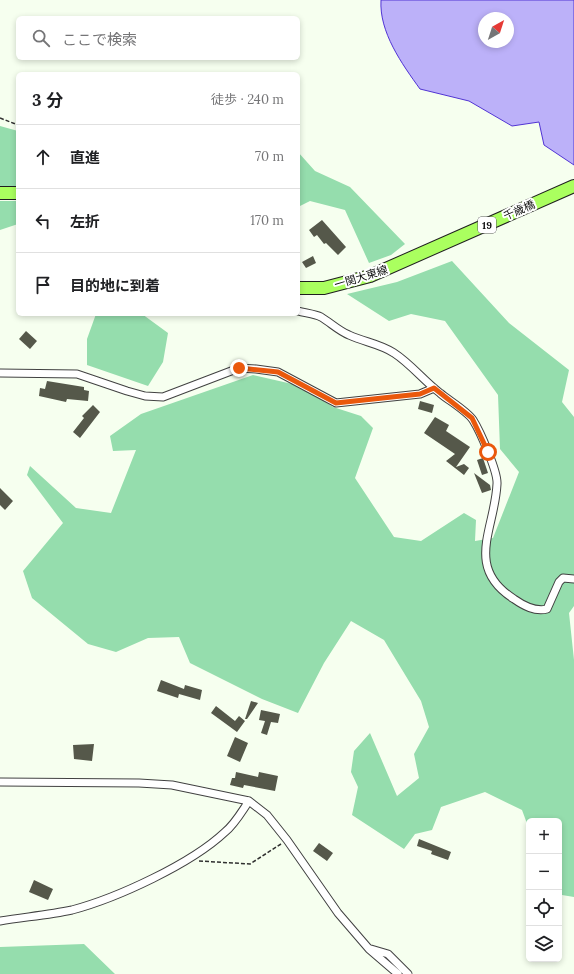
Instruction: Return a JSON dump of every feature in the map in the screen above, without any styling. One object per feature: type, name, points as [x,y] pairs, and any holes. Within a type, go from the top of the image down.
[{"type":"main road","name":"千歳橋","points":[[399,264],[574,186]]},
{"type":"main road","points":[[0,193],[16,193]]},
{"type":"main road","name":"一関大東線","points":[[300,288],[324,288],[350,282],[399,264]]},
{"type":"street","points":[[300,312],[320,317],[343,332],[381,346],[395,353],[434,388],[472,418],[492,464],[498,483],[485,550],[487,567],[496,587],[519,602],[540,611],[547,609],[559,582],[563,578],[574,579]]},
{"type":"street","points":[[0,373],[77,374],[127,392],[145,396],[163,397],[239,368],[256,369],[278,372],[336,403],[420,394],[434,388]]},
{"type":"street","points":[[0,782],[145,783],[172,785],[249,800],[267,815],[287,840],[338,913],[369,949],[398,974]]},
{"type":"street","points":[[0,921],[71,910],[112,897],[185,860],[213,842],[227,831],[249,800]]},
{"type":"street","points":[[369,949],[388,954],[408,974]]},
{"type":"path","points":[[0,118],[16,124]]},
{"type":"path","points":[[185,860],[250,864],[287,840]]},
{"type":"green space","points":[[0,126],[16,130],[16,188],[0,187]]},
{"type":"green space","points":[[300,154],[315,171],[350,187],[405,244],[391,255],[369,263],[345,210],[310,201],[300,206]]},
{"type":"green space","points":[[0,201],[16,201],[16,225],[0,230]]},
{"type":"green space","points":[[452,261],[509,323],[569,370],[562,402],[574,417],[574,606],[569,613],[574,660],[574,897],[562,895],[562,818],[526,818],[526,821],[522,810],[485,792],[441,807],[432,830],[415,834],[404,849],[352,815],[358,787],[351,772],[354,751],[370,733],[397,796],[419,778],[414,754],[429,727],[421,701],[384,640],[351,621],[324,663],[298,713],[262,699],[190,663],[179,637],[148,638],[116,652],[88,644],[32,598],[23,571],[63,523],[27,475],[30,466],[76,508],[111,513],[136,450],[113,451],[110,436],[141,414],[253,375],[301,386],[333,407],[361,416],[373,428],[355,478],[394,537],[421,541],[464,513],[476,520],[475,541],[493,538],[519,472],[500,449],[498,395],[445,321],[411,314],[389,321],[347,294],[397,282]]},
{"type":"green space","points":[[95,316],[145,316],[168,333],[163,362],[148,386],[87,365],[87,339]]},
{"type":"green space","points":[[84,944],[115,974],[0,974],[0,947]]},
{"type":"shaded area","points":[[381,0],[574,0],[574,165],[544,145],[539,122],[512,126],[469,101],[420,89],[399,58],[384,24],[381,12]]},
{"type":"building","points":[[322,220],[346,247],[338,255],[326,243],[324,244],[317,235],[314,237],[309,230]]},
{"type":"building","points":[[313,256],[316,263],[306,268],[302,262]]},
{"type":"building","points":[[26,331],[37,341],[30,349],[19,339]]},
{"type":"building","points":[[47,381],[84,387],[84,390],[89,391],[88,401],[67,399],[66,402],[39,396],[40,388],[45,389]]},
{"type":"building","points":[[420,401],[434,405],[432,413],[418,409]]},
{"type":"building","points":[[93,405],[100,412],[80,438],[73,432],[84,418],[82,416]]},
{"type":"building","points":[[435,417],[449,425],[446,431],[470,447],[456,467],[464,464],[469,468],[464,475],[446,461],[455,454],[424,433]]},
{"type":"building","points":[[483,458],[488,473],[482,475],[477,460]]},
{"type":"building","points":[[474,473],[490,485],[491,490],[482,493]]},
{"type":"building","points":[[0,488],[13,501],[5,510],[0,505]]},
{"type":"building","points":[[161,680],[184,689],[185,685],[202,690],[200,700],[179,694],[178,698],[157,691]]},
{"type":"building","points":[[251,701],[258,703],[247,719],[245,719]]},
{"type":"building","points":[[216,706],[235,721],[239,716],[245,721],[237,732],[211,713]]},
{"type":"building","points":[[261,710],[280,714],[278,723],[271,722],[267,735],[261,733],[265,721],[259,720]]},
{"type":"building","points":[[235,737],[248,743],[240,762],[227,756]]},
{"type":"building","points":[[94,744],[92,761],[74,759],[73,745]]},
{"type":"building","points":[[236,772],[258,777],[259,772],[278,776],[275,791],[244,785],[243,788],[230,785],[232,778],[235,778]]},
{"type":"building","points":[[419,839],[451,852],[448,860],[431,854],[432,851],[417,846]]},
{"type":"building","points":[[319,843],[333,853],[327,861],[313,851]]},
{"type":"building","points":[[34,880],[53,889],[48,900],[29,892]]},
{"type":"route","points":[[239,368],[278,372],[336,403],[420,394],[434,388],[472,418],[488,452]]}]
